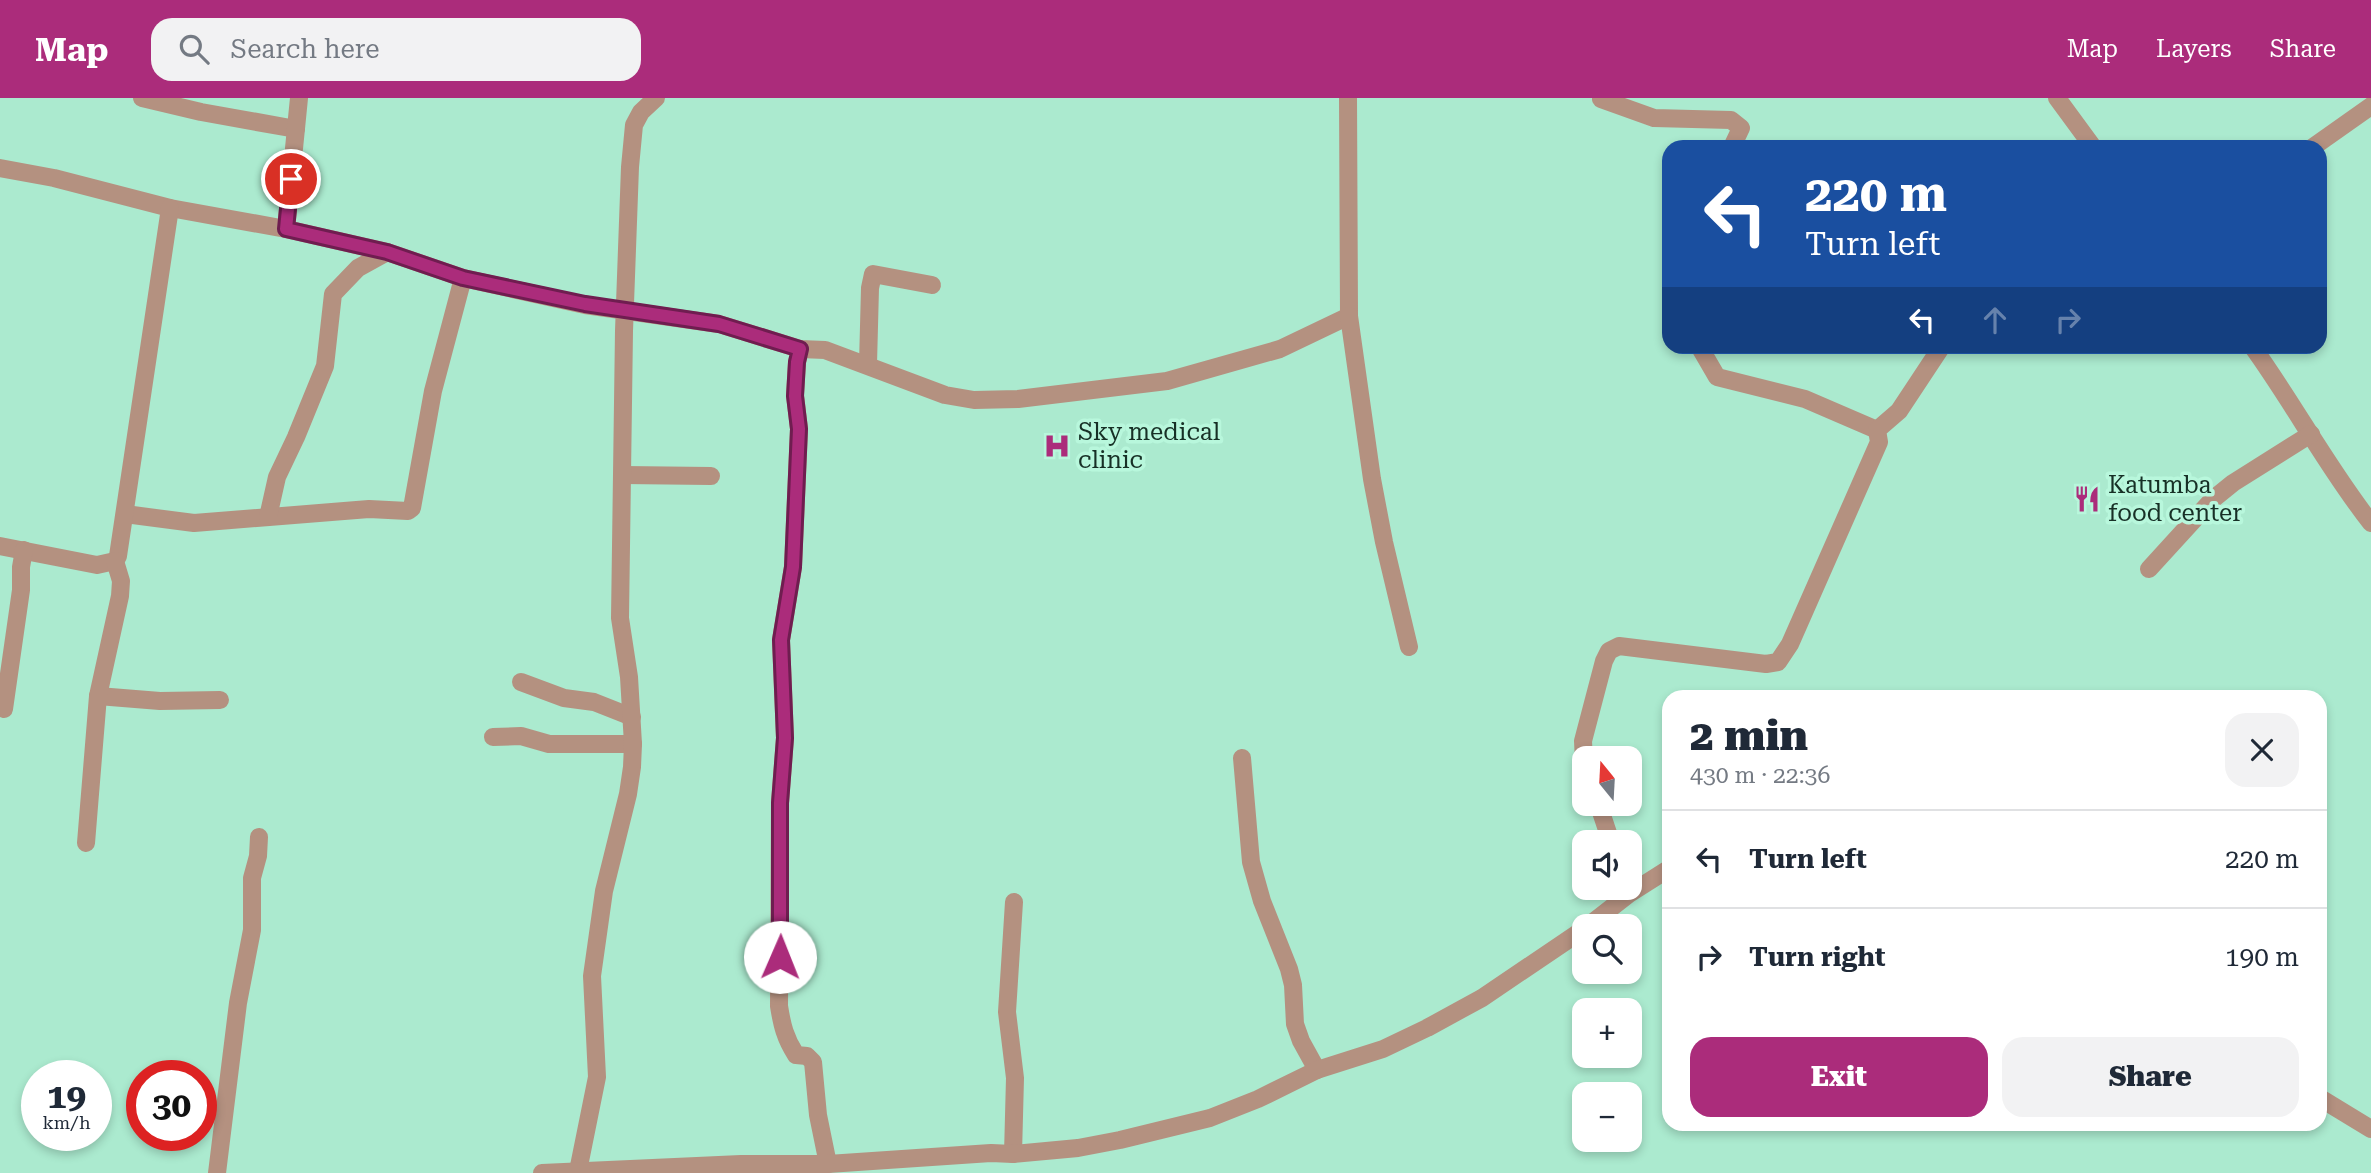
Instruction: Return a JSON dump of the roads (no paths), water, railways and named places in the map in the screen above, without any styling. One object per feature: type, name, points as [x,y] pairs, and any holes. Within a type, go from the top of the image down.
[{"type":"street","points":[[142,98],[296,129]]},
{"type":"street","points":[[286,229],[299,98]]},
{"type":"street","points":[[578,1171],[597,1077],[592,976],[604,891],[628,794],[633,744],[620,618],[623,381],[630,167],[634,125],[641,112],[656,98]]},
{"type":"street","points":[[1348,98],[1349,316],[1372,479],[1409,647]]},
{"type":"street","points":[[2057,98],[2088,140]]},
{"type":"street","points":[[1601,99],[1654,118],[1731,120],[1741,128],[1735,140]]},
{"type":"street","points":[[2323,140],[2371,106]]},
{"type":"street","points":[[0,168],[54,178],[170,208],[286,229],[387,252],[463,278],[585,304],[719,324],[800,349],[825,350],[945,395],[974,400],[1018,399],[1167,381],[1280,349],[1349,316]]},
{"type":"street","points":[[86,842],[98,696],[120,596],[121,581],[115,561],[120,550],[170,208]]},
{"type":"street","points":[[268,517],[277,477],[325,366],[333,294],[358,268],[387,252]]},
{"type":"street","points":[[868,364],[870,288],[873,274],[932,285]]},
{"type":"street","points":[[125,514],[194,523],[369,509],[408,511],[412,508],[433,391],[463,278]]},
{"type":"street","points":[[800,349],[795,396],[799,429],[793,567],[781,640],[785,738],[780,803],[779,1006],[782,1028],[796,1055],[807,1056],[813,1062],[818,1115],[828,1164]]},
{"type":"street","points":[[1704,354],[1717,377],[1805,399],[1877,430]]},
{"type":"street","points":[[1877,430],[1899,411],[1936,354]]},
{"type":"street","points":[[2258,354],[2371,523]]},
{"type":"street","points":[[1583,746],[1604,661],[1609,651],[1619,646],[1766,664],[1778,662],[1790,644],[1879,442],[1877,430]]},
{"type":"street","points":[[2149,569],[2212,500],[2311,434]]},
{"type":"street","points":[[623,475],[711,476]]},
{"type":"street","points":[[0,546],[97,565],[115,561]]},
{"type":"street","points":[[4,709],[24,550]]},
{"type":"street","points":[[521,682],[565,698],[594,702],[632,717]]},
{"type":"street","points":[[98,696],[160,701],[220,700]]},
{"type":"street","points":[[492,737],[521,736],[549,744],[633,744]]},
{"type":"street","points":[[1242,758],[1251,862],[1262,901],[1289,969],[1293,985],[1295,1024],[1317,1070]]},
{"type":"street","points":[[217,1173],[238,1003],[252,930],[252,878],[258,856],[259,837]]},
{"type":"street","points":[[1642,883],[1662,872]]},
{"type":"street","points":[[1601,914],[1617,900]]},
{"type":"street","points":[[1013,1154],[1015,1078],[1007,1012],[1014,902]]},
{"type":"street","points":[[542,1173],[741,1164],[828,1164],[991,1153],[1013,1154],[1078,1148],[1120,1140],[1210,1118],[1258,1099],[1317,1070],[1383,1049],[1482,998],[1572,937]]},
{"type":"street","points":[[2327,1102],[2371,1129]]},
{"type":"place","name":"Sky medical clinic","points":[[1057,446]]},
{"type":"place","name":"Katumba food center","points":[[2087,499]]}]
